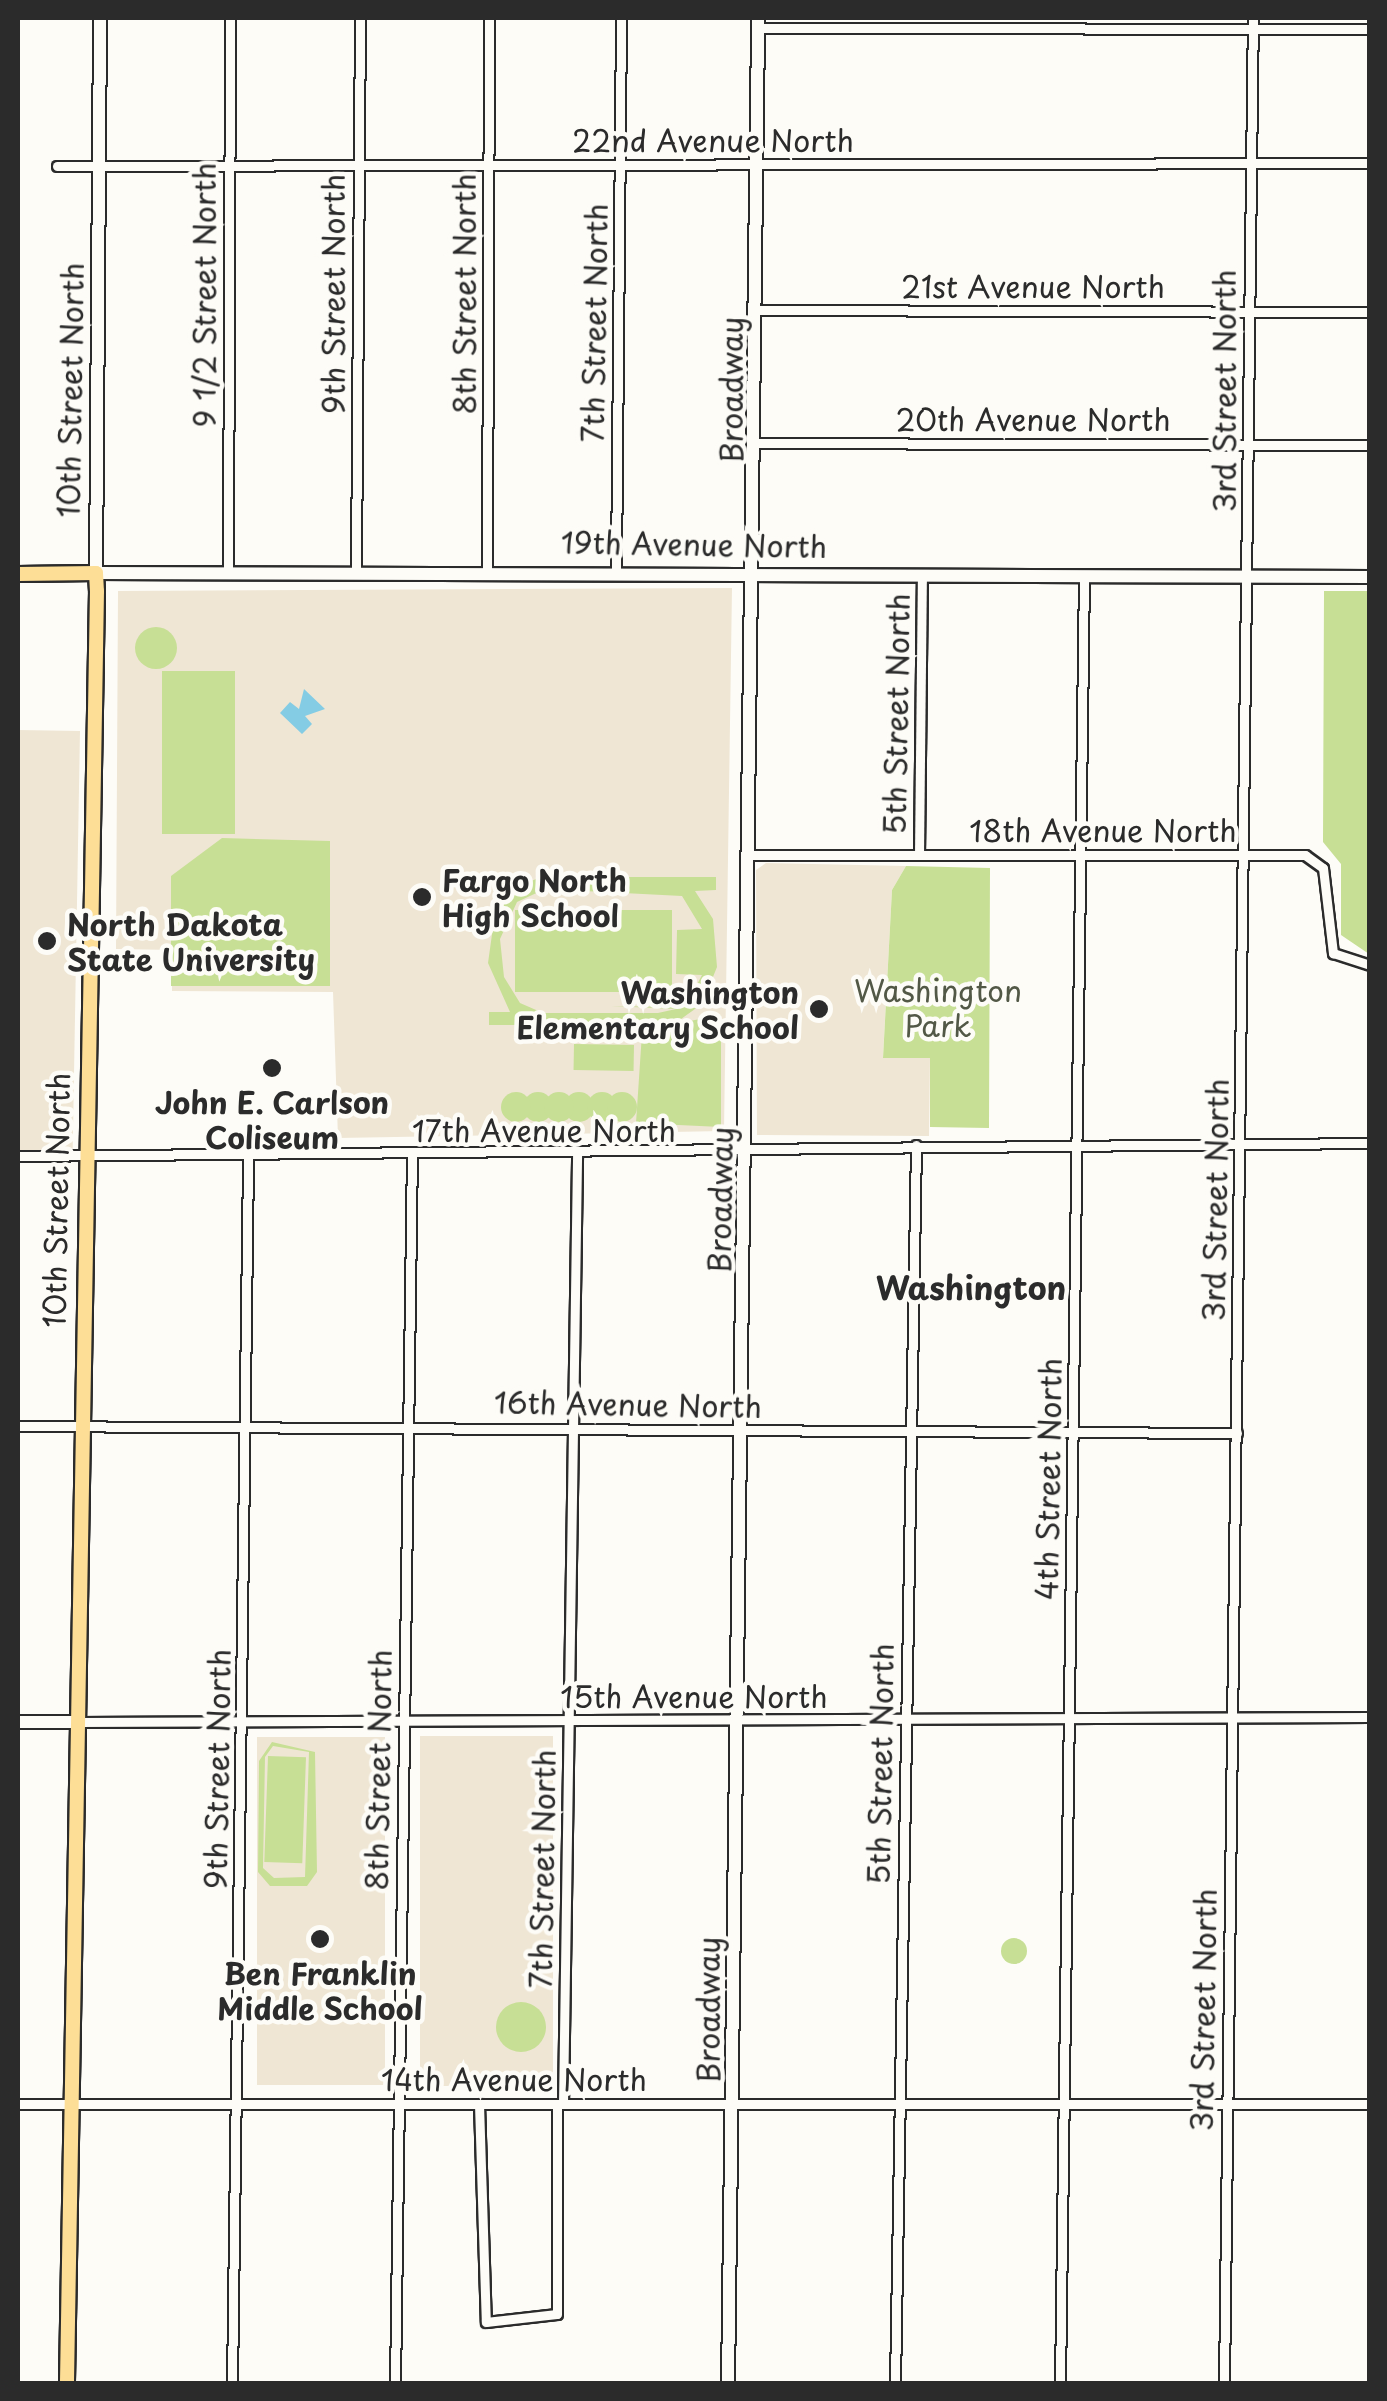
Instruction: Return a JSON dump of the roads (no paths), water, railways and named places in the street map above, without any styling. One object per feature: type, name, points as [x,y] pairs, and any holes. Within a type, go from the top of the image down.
[{"type":"main road","name":"19th Avenue North","points":[[18,574],[96,573]]},
{"type":"main road","name":"10th Street North","points":[[67,2384],[83,1155],[96,573]]},
{"type":"street","name":"10th Street North","points":[[96,573],[100,18]]},
{"type":"street","name":"9 1/2 Street North","points":[[228,573],[230,18]]},
{"type":"street","name":"9th Street North","points":[[356,571],[360,18]]},
{"type":"street","name":"8th Street North","points":[[487,570],[489,18]]},
{"type":"street","name":"7th Street North","points":[[616,569],[621,18]]},
{"type":"street","points":[[758,23],[1253,23],[1370,28]]},
{"type":"street","name":"Broadway","points":[[728,2384],[751,855],[758,23]]},
{"type":"street","name":"3rd Street North","points":[[1224,2384],[1246,856],[1253,23]]},
{"type":"street","name":"22nd Avenue North","points":[[57,166],[1370,164]]},
{"type":"street","name":"21st Avenue North","points":[[756,310],[1370,312]]},
{"type":"street","name":"20th Avenue North","points":[[756,443],[1370,445]]},
{"type":"street","name":"19th Avenue North","points":[[96,573],[616,569],[1370,577]]},
{"type":"street","name":"5th Street North","points":[[920,855],[922,574]]},
{"type":"street","name":"4th Street North","points":[[1060,2384],[1084,576]]},
{"type":"street","name":"18th Avenue North","points":[[751,855],[1246,856],[1317,860],[1333,953],[1370,965]]},
{"type":"street","name":"17th Avenue North","points":[[18,1156],[577,1156],[916,1145],[1370,1143]]},
{"type":"street","name":"5th Street North","points":[[896,2384],[916,1145]]},
{"type":"street","name":"9th Street North","points":[[232,2384],[248,1155]]},
{"type":"street","name":"8th Street North","points":[[395,2384],[412,1156]]},
{"type":"street","name":"7th Street North","points":[[480,2104],[479,2316],[532,2322],[557,2314],[577,1156]]},
{"type":"street","name":"16th Avenue North","points":[[18,1426],[408,1425],[1237,1433]]},
{"type":"street","name":"15th Avenue North","points":[[18,1722],[1232,1722],[1370,1718]]},
{"type":"street","name":"14th Avenue North","points":[[18,2104],[1370,2104]]},
{"type":"water","points":[[304,689],[325,709],[305,716],[312,724],[302,734],[280,713],[290,702],[299,709]]},
{"type":"place","name":"Fargo North High School","points":[[422,897]]},
{"type":"place","name":"North Dakota State University","points":[[47,941]]},
{"type":"place","name":"Washington Elementary School","points":[[819,1009]]},
{"type":"place","name":"John E. Carlson Coliseum","points":[[272,1068]]},
{"type":"place","name":"Ben Franklin Middle School","points":[[320,1939]]},
{"type":"district","name":"Washington","points":[[971,1287]]},
{"type":"park label","name":"Washington Park","points":[[938,1007]]}]
